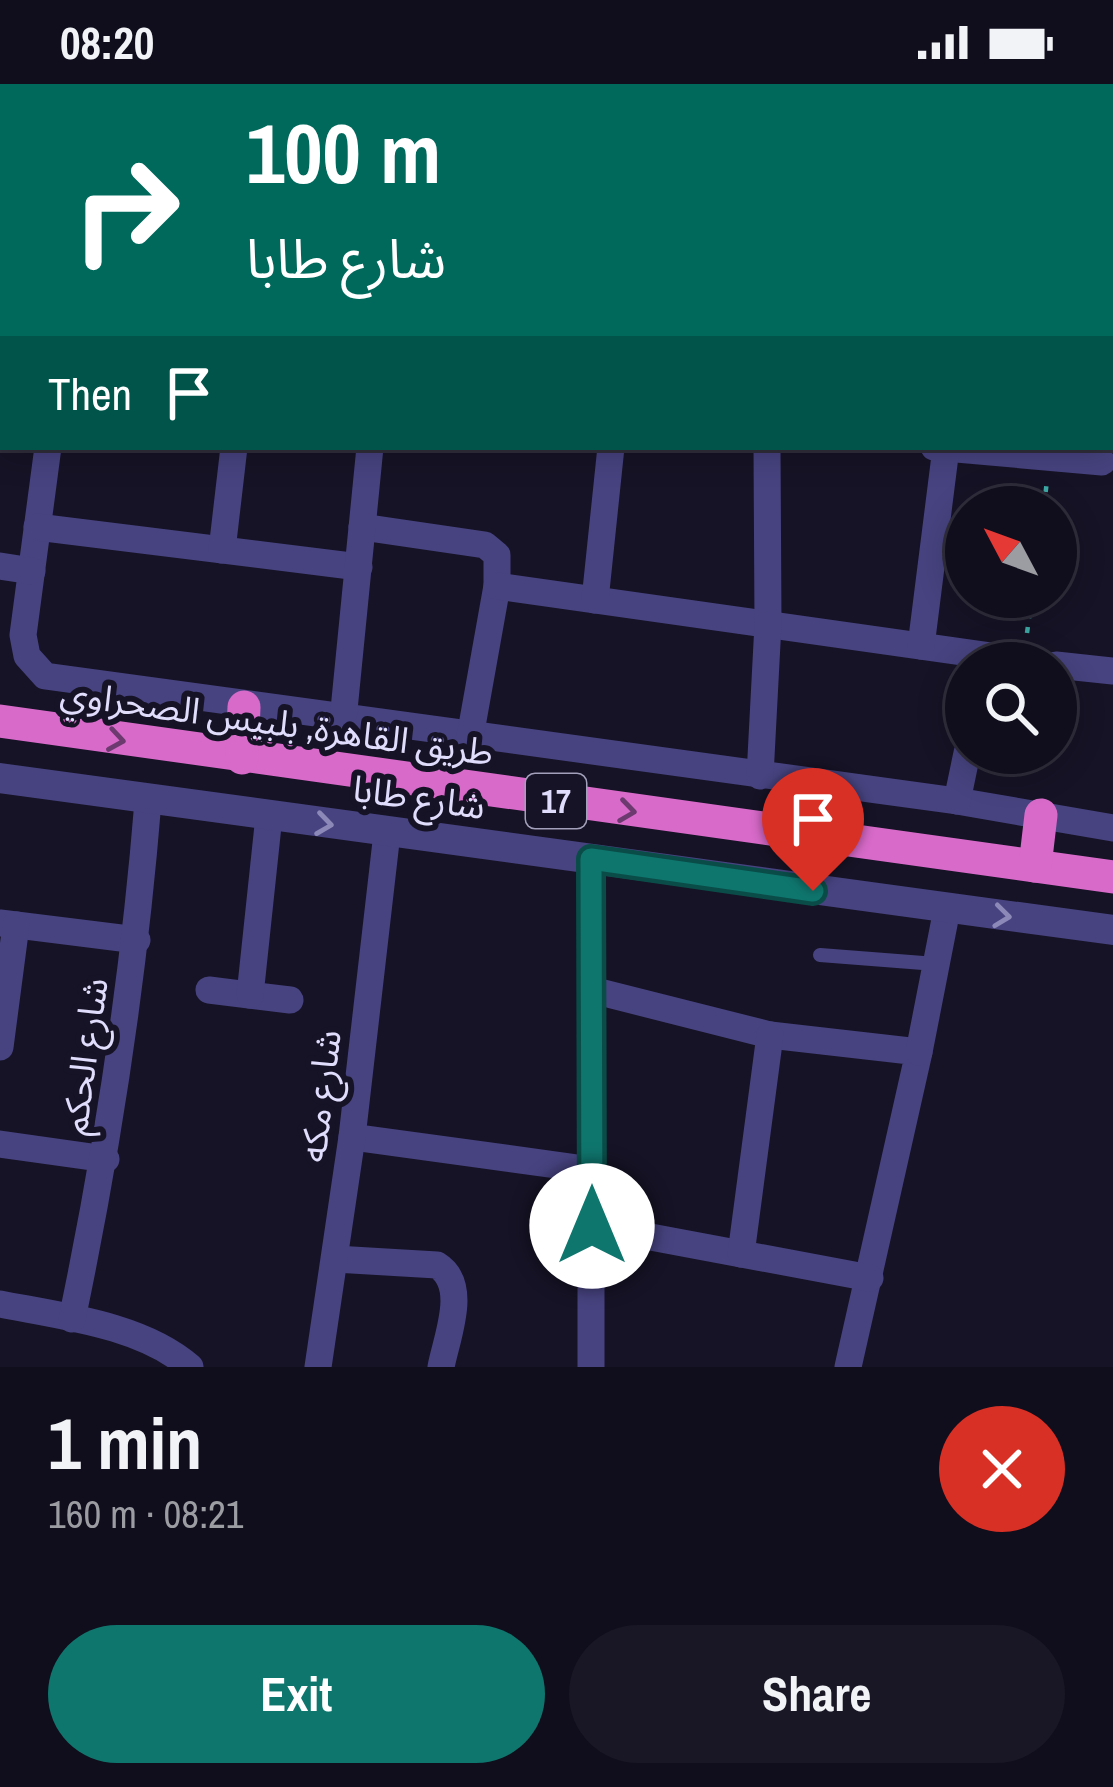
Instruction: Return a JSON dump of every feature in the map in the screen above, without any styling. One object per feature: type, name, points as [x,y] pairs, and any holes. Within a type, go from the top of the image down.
[{"type":"highway","points":[[242,758],[244,707]]},
{"type":"highway","name":"طريق القاهرة, بلبيس الصحراوي","points":[[0,722],[1113,877]]},
{"type":"highway","points":[[1035,866],[1041,815]]},
{"type":"street","points":[[48,450],[23,635],[27,656],[45,676],[244,707],[957,801],[1113,827]]},
{"type":"street","points":[[222,550],[234,450]]},
{"type":"street","points":[[343,720],[370,450]]},
{"type":"street","points":[[595,600],[610,450]]},
{"type":"street","points":[[760,776],[768,625],[767,450]]},
{"type":"street","points":[[921,646],[946,450]]},
{"type":"street","points":[[968,450],[1102,462]]},
{"type":"street","points":[[37,526],[359,567]]},
{"type":"street","points":[[362,527],[485,545],[500,562],[470,737]]},
{"type":"street","points":[[0,566],[32,571]]},
{"type":"street","points":[[497,586],[945,651]]},
{"type":"street","points":[[1077,667],[1113,671]]},
{"type":"street","points":[[957,801],[963,774]]},
{"type":"street","name":"شارع طابا","points":[[0,778],[1113,930]]},
{"type":"street","name":"شارع الحكم","points":[[72,1318],[106,1159],[137,940],[148,801]]},
{"type":"street","points":[[250,995],[269,816]]},
{"type":"street","name":"شارع مكه","points":[[318,1367],[352,1137],[387,833]]},
{"type":"street","points":[[591,859],[591,1367]]},
{"type":"street","points":[[848,1367],[947,909]]},
{"type":"street","points":[[0,1047],[8,924],[137,940]]},
{"type":"street","points":[[208,990],[290,1000]]},
{"type":"street","points":[[592,990],[770,1035],[919,1052]]},
{"type":"street","points":[[741,1254],[770,1035]]},
{"type":"street","points":[[352,1137],[592,1171]]},
{"type":"street","points":[[0,1144],[106,1159]]},
{"type":"street","points":[[592,1226],[870,1278]]},
{"type":"street","points":[[334,1259],[437,1265],[447,1271],[455,1291],[441,1367]]},
{"type":"street","points":[[0,1304],[72,1318],[152,1343],[190,1367]]},
{"type":"lane","points":[[820,955],[936,964]]},
{"type":"route","points":[[592,1226],[591,859],[813,891]]}]
